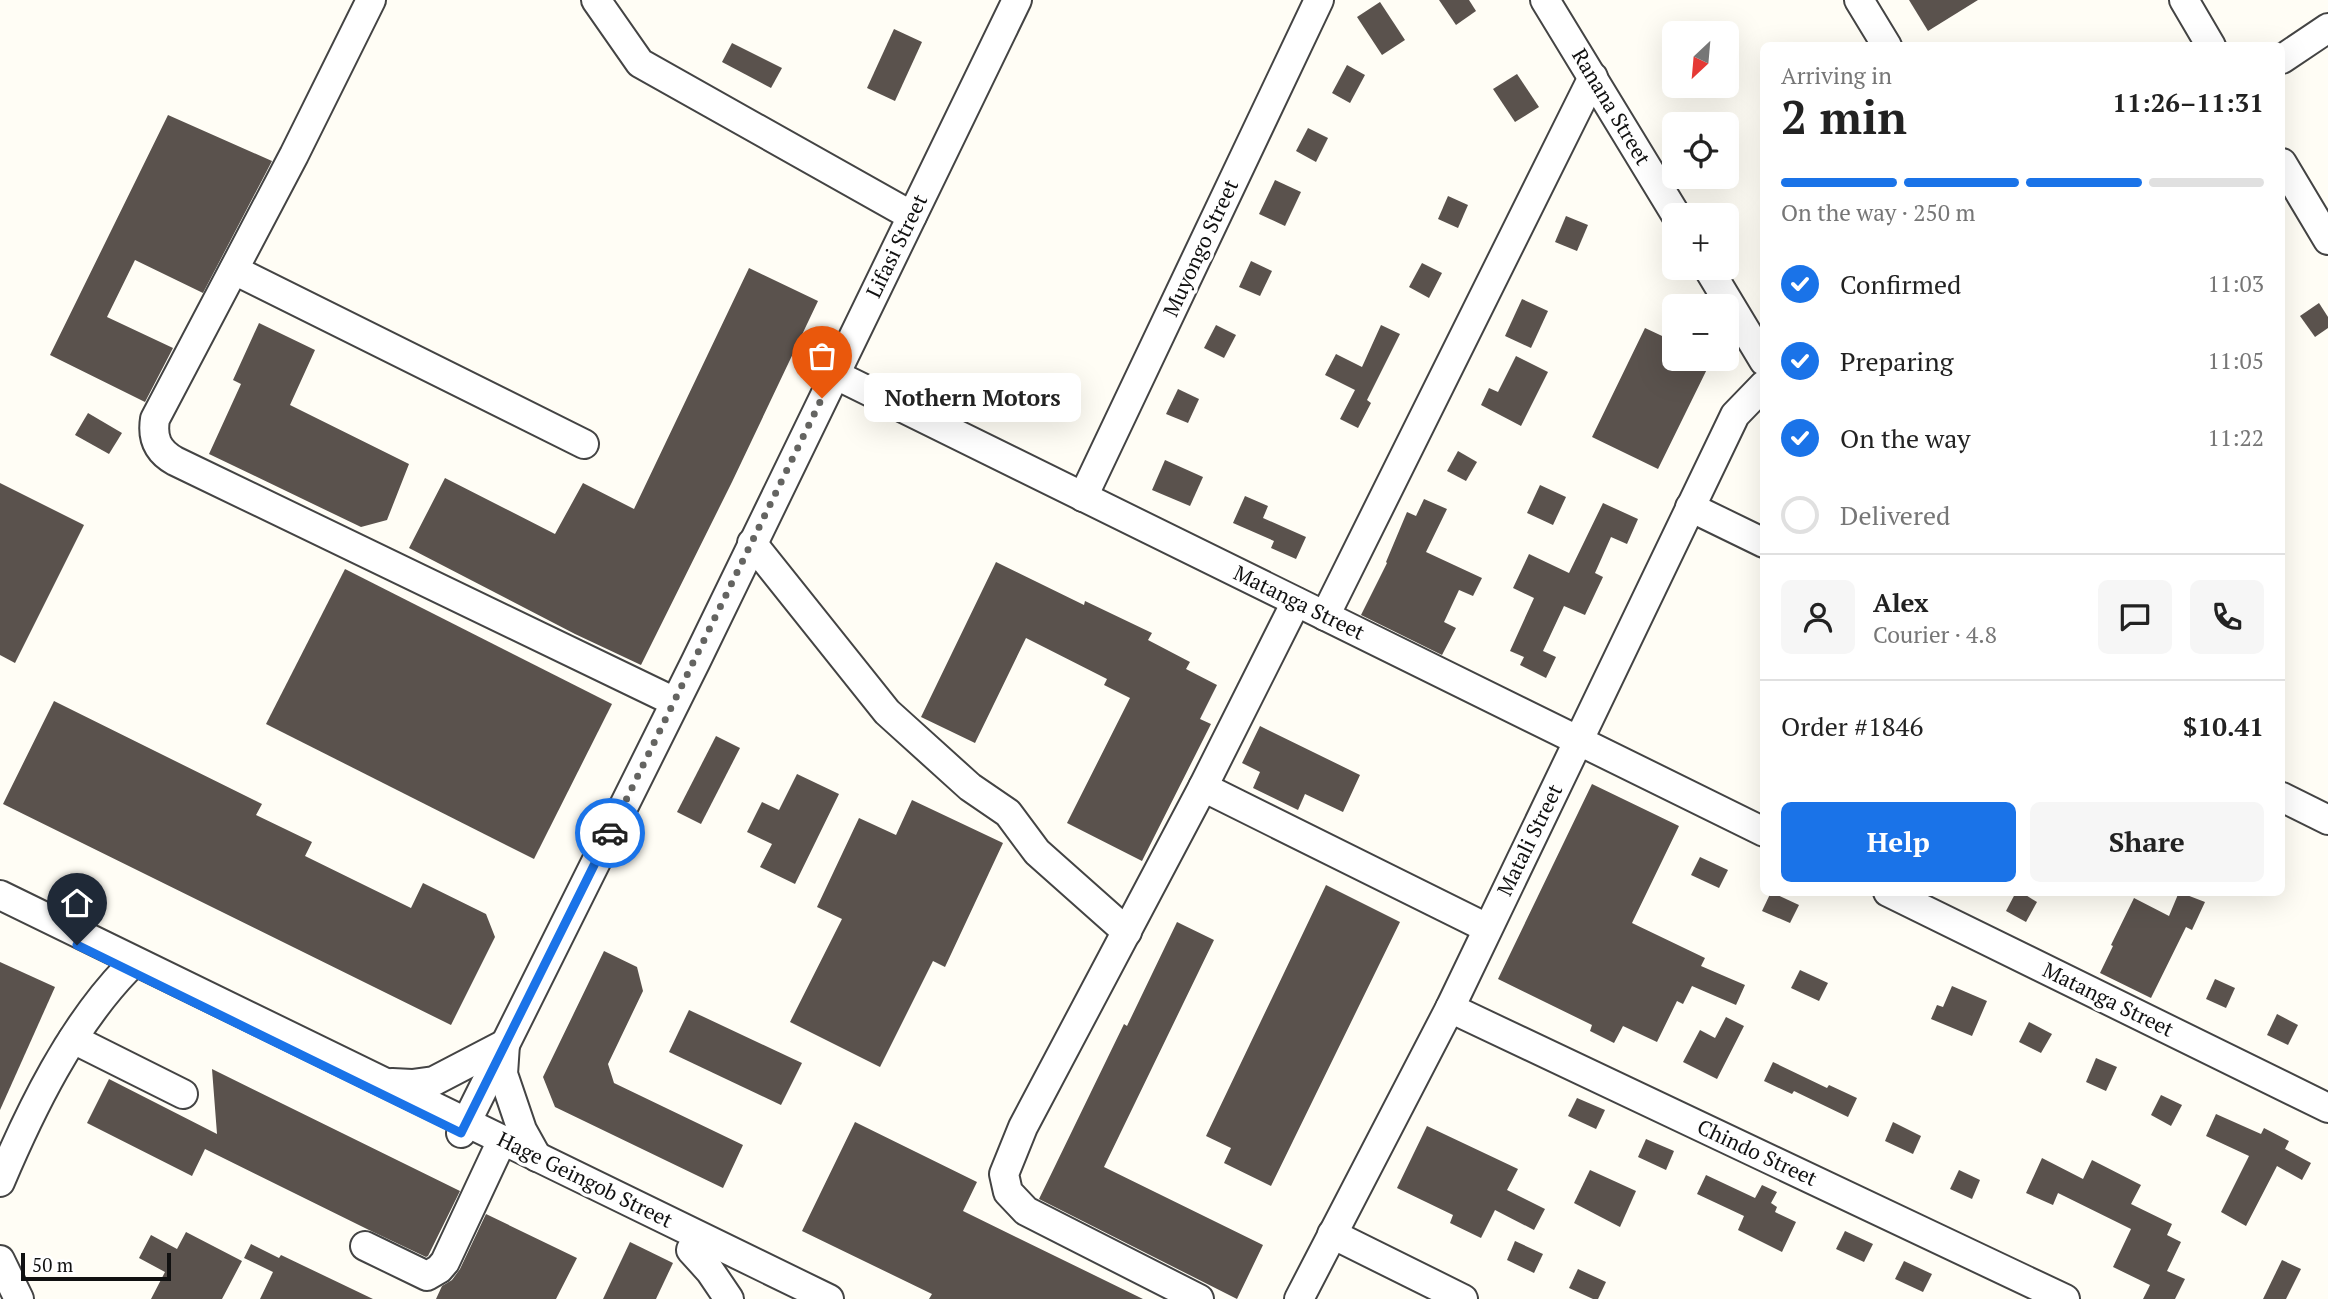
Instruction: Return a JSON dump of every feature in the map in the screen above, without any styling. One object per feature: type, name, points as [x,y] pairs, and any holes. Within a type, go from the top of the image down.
[{"type":"street","points":[[371,0],[294,155],[155,419],[153,433],[156,443],[164,455],[676,702]]},
{"type":"street","points":[[596,0],[640,63],[912,216]]},
{"type":"street","name":"Lifasi Street","points":[[464,1127],[676,702],[1017,0]]},
{"type":"street","name":"Muyongo Street","points":[[1083,497],[1320,0]]},
{"type":"street","name":"Ranana Street","points":[[1545,0],[1669,203]]},
{"type":"street","points":[[1859,0],[1885,42]]},
{"type":"street","points":[[2184,0],[2209,42]]},
{"type":"street","points":[[2285,57],[2328,28]]},
{"type":"street","points":[[1325,616],[1593,77]]},
{"type":"street","points":[[2285,168],[2328,240]]},
{"type":"street","points":[[233,270],[584,444]]},
{"type":"street","points":[[1715,280],[1760,353]]},
{"type":"street","name":"Matanga Street","points":[[834,374],[1760,830]]},
{"type":"street","name":"Matali Street","points":[[1299,1299],[1450,1008],[1735,415],[1760,389]]},
{"type":"street","points":[[1690,507],[1760,541]]},
{"type":"street","points":[[752,543],[887,712],[970,787],[1008,813],[1037,852],[1127,932]]},
{"type":"street","points":[[1199,1299],[1026,1211],[1008,1192],[1004,1174],[1023,1126],[1203,787],[1296,601]]},
{"type":"street","points":[[1203,787],[1487,928]]},
{"type":"street","points":[[2285,798],[2328,820]]},
{"type":"street","name":"Hage Geingob Street","points":[[0,895],[386,1082],[464,1127],[496,1151],[691,1250],[789,1295],[829,1299]]},
{"type":"street","name":"Matanga Street","points":[[1896,896],[2328,1108]]},
{"type":"street","name":"Hage Geingob Street","points":[[0,906],[127,969],[464,1127],[537,1157],[789,1295]]},
{"type":"street","points":[[0,1182],[14,1149],[73,1039],[106,991],[127,969]]},
{"type":"street","name":"Chindo Street","points":[[1450,1008],[2065,1299]]},
{"type":"street","points":[[73,1039],[183,1094]]},
{"type":"street","points":[[386,1082],[412,1084],[434,1081],[505,1044]]},
{"type":"street","points":[[505,1044],[503,1074],[522,1130],[537,1157]]},
{"type":"street","points":[[365,1247],[427,1276],[439,1269],[445,1262],[496,1151]]},
{"type":"street","points":[[1332,1234],[1463,1299]]},
{"type":"street","points":[[691,1250],[710,1271],[729,1299]]},
{"type":"street","points":[[0,1261],[19,1299]]},
{"type":"building","points":[[1439,0],[1469,0],[1476,11],[1456,25]]},
{"type":"building","points":[[1909,0],[1978,0],[1928,31]]},
{"type":"building","points":[[1380,2],[1405,40],[1382,55],[1357,17]]},
{"type":"building","points":[[894,29],[922,42],[895,101],[867,88]]},
{"type":"building","points":[[732,43],[782,68],[771,88],[722,62]]},
{"type":"building","points":[[1347,65],[1365,75],[1350,103],[1332,93]]},
{"type":"building","points":[[1517,74],[1539,107],[1515,122],[1493,89]]},
{"type":"building","points":[[168,115],[272,161],[203,293],[135,260],[107,317],[173,348],[145,402],[50,355]]},
{"type":"building","points":[[1308,128],[1328,138],[1316,162],[1296,151]]},
{"type":"building","points":[[1275,180],[1301,192],[1285,226],[1259,214]]},
{"type":"building","points":[[1448,196],[1468,205],[1458,228],[1438,219]]},
{"type":"building","points":[[1566,216],[1588,225],[1577,251],[1555,242]]},
{"type":"building","points":[[1251,261],[1272,271],[1260,296],[1239,287]]},
{"type":"building","points":[[1422,263],[1442,273],[1429,298],[1409,287]]},
{"type":"building","points":[[749,268],[818,301],[641,665],[409,548],[445,478],[555,534],[583,483],[634,509]]},
{"type":"building","points":[[1522,299],[1548,311],[1531,348],[1505,336]]},
{"type":"building","points":[[2319,303],[2328,317],[2328,328],[2315,337],[2300,316]]},
{"type":"building","points":[[259,323],[315,350],[290,405],[409,464],[387,520],[361,527],[209,454],[241,384],[233,380]]},
{"type":"building","points":[[1216,325],[1236,335],[1224,358],[1204,348]]},
{"type":"building","points":[[1381,325],[1400,334],[1367,400],[1371,403],[1358,428],[1340,419],[1355,390],[1325,375],[1336,354],[1362,367]]},
{"type":"building","points":[[1645,328],[1662,336],[1662,371],[1706,371],[1658,469],[1592,437]]},
{"type":"building","points":[[1516,356],[1548,372],[1521,426],[1481,405],[1489,388],[1498,392]]},
{"type":"building","points":[[1178,389],[1199,399],[1188,423],[1166,414]]},
{"type":"building","points":[[88,413],[122,433],[109,454],[75,435]]},
{"type":"building","points":[[1458,451],[1477,462],[1466,481],[1447,471]]},
{"type":"building","points":[[1165,460],[1203,477],[1190,506],[1152,490]]},
{"type":"building","points":[[0,483],[84,525],[15,663],[0,655]]},
{"type":"building","points":[[1540,485],[1566,497],[1553,525],[1527,513]]},
{"type":"building","points":[[1245,496],[1268,506],[1263,518],[1306,537],[1296,559],[1271,548],[1274,541],[1233,523]]},
{"type":"building","points":[[1424,499],[1447,509],[1426,552],[1482,578],[1473,596],[1459,590],[1444,622],[1456,628],[1442,655],[1361,615],[1387,563],[1407,512],[1416,516]]},
{"type":"building","points":[[1603,503],[1638,519],[1627,544],[1611,537],[1595,573],[1603,577],[1585,615],[1564,606],[1543,651],[1556,657],[1546,678],[1520,665],[1524,657],[1510,651],[1534,598],[1513,588],[1529,554],[1569,573]]},
{"type":"building","points":[[996,562],[1084,605],[1085,601],[1152,633],[1148,640],[1190,662],[1186,669],[1217,685],[1200,719],[1211,724],[1142,861],[1067,823],[1130,698],[1104,685],[1107,679],[1026,638],[975,743],[921,717]]},
{"type":"building","points":[[345,569],[612,704],[534,859],[266,724]]},
{"type":"building","points":[[54,701],[262,804],[256,815],[312,842],[305,856],[411,908],[423,883],[486,914],[495,937],[451,1025],[3,804]]},
{"type":"building","points":[[1260,726],[1360,775],[1343,812],[1305,794],[1298,810],[1253,788],[1260,772],[1242,763]]},
{"type":"building","points":[[716,736],[740,748],[701,824],[677,812]]},
{"type":"building","points":[[797,774],[839,794],[795,884],[760,867],[772,844],[747,832],[762,802],[779,810]]},
{"type":"building","points":[[1592,784],[1679,826],[1632,923],[1705,958],[1701,966],[1745,985],[1736,1005],[1692,986],[1683,1004],[1677,1001],[1657,1042],[1623,1026],[1614,1043],[1590,1031],[1592,1025],[1498,979]]},
{"type":"building","points":[[912,800],[1003,843],[945,967],[933,961],[880,1067],[790,1022],[842,919],[817,907],[859,818],[896,835]]},
{"type":"building","points":[[1700,857],[1728,870],[1719,888],[1691,875]]},
{"type":"building","points":[[1326,885],[1400,922],[1271,1186],[1224,1163],[1231,1148],[1206,1136]]},
{"type":"building","points":[[1769,896],[1780,896],[1799,905],[1790,923],[1762,911]]},
{"type":"building","points":[[2014,896],[2027,896],[2037,902],[2026,922],[2006,911]]},
{"type":"building","points":[[2177,896],[2189,896],[2205,902],[2192,930],[2186,927],[2151,998],[2100,973],[2134,898],[2169,916]]},
{"type":"building","points":[[1177,922],[1214,940],[1104,1167],[1263,1245],[1237,1299],[1039,1199]]},
{"type":"building","points":[[604,951],[637,967],[643,991],[608,1064],[614,1083],[743,1145],[723,1188],[555,1107],[543,1077]]},
{"type":"building","points":[[0,962],[55,987],[0,1110]]},
{"type":"building","points":[[1800,970],[1828,983],[1819,1001],[1791,988]]},
{"type":"building","points":[[2215,979],[2235,988],[2226,1008],[2206,999]]},
{"type":"building","points":[[1952,986],[1987,1001],[1972,1036],[1931,1019],[1937,1005],[1943,1007]]},
{"type":"building","points":[[689,1010],[802,1063],[781,1105],[669,1052]]},
{"type":"building","points":[[2277,1014],[2298,1025],[2288,1045],[2267,1035]]},
{"type":"building","points":[[1726,1017],[1744,1026],[1717,1079],[1683,1062],[1700,1030],[1715,1038]]},
{"type":"building","points":[[2029,1022],[2052,1034],[2041,1053],[2019,1042]]},
{"type":"building","points":[[2096,1058],[2117,1067],[2106,1091],[2086,1082]]},
{"type":"building","points":[[1773,1062],[1827,1088],[1829,1085],[1857,1098],[1848,1117],[1794,1091],[1792,1094],[1764,1081]]},
{"type":"building","points":[[212,1069],[460,1191],[428,1256],[205,1149],[192,1176],[87,1123],[109,1079],[217,1134]]},
{"type":"building","points":[[2161,1095],[2182,1105],[2171,1126],[2151,1115]]},
{"type":"building","points":[[1577,1098],[1605,1110],[1596,1129],[1568,1116]]},
{"type":"building","points":[[2216,1114],[2261,1134],[2264,1128],[2289,1141],[2285,1149],[2311,1163],[2302,1180],[2277,1166],[2246,1226],[2221,1212],[2249,1156],[2206,1136]]},
{"type":"building","points":[[855,1122],[977,1182],[963,1211],[1143,1299],[929,1299],[932,1294],[802,1231]]},
{"type":"building","points":[[1893,1122],[1921,1136],[1913,1154],[1885,1141]]},
{"type":"building","points":[[1427,1126],[1518,1169],[1507,1190],[1545,1209],[1534,1230],[1495,1210],[1481,1238],[1450,1223],[1453,1215],[1397,1188]]},
{"type":"building","points":[[1646,1139],[1674,1151],[1666,1170],[1638,1157]]},
{"type":"building","points":[[2042,1158],[2083,1179],[2092,1160],[2141,1185],[2131,1204],[2172,1224],[2167,1235],[2181,1242],[2167,1271],[2185,1279],[2175,1299],[2143,1299],[2150,1285],[2113,1267],[2131,1229],[2058,1193],[2053,1205],[2026,1193]]},
{"type":"building","points":[[1590,1170],[1636,1191],[1620,1227],[1574,1203]]},
{"type":"building","points":[[1959,1170],[1980,1180],[1972,1199],[1950,1189]]},
{"type":"building","points":[[1706,1175],[1755,1198],[1762,1185],[1777,1192],[1771,1203],[1777,1207],[1775,1212],[1796,1222],[1782,1252],[1738,1230],[1744,1216],[1697,1194]]},
{"type":"building","points":[[486,1214],[577,1258],[556,1299],[436,1299],[442,1286],[452,1280],[460,1269]]},
{"type":"building","points":[[1845,1231],[1873,1244],[1864,1262],[1836,1249]]},
{"type":"building","points":[[186,1232],[242,1261],[222,1299],[151,1299],[165,1272],[139,1258],[151,1235],[177,1249]]},
{"type":"building","points":[[1515,1241],[1543,1254],[1534,1273],[1507,1260]]},
{"type":"building","points":[[630,1242],[673,1263],[656,1299],[603,1299]]},
{"type":"building","points":[[251,1244],[279,1258],[281,1255],[373,1299],[260,1299],[273,1272],[244,1258]]},
{"type":"building","points":[[2282,1260],[2301,1269],[2286,1299],[2263,1299]]},
{"type":"building","points":[[1904,1261],[1932,1274],[1923,1292],[1895,1279]]},
{"type":"building","points":[[1578,1269],[1606,1282],[1598,1299],[1569,1288]]},
{"type":"way so far","points":[[610,833],[822,398]]},
{"type":"place","name":"Nothern Motors","points":[[822,398]]},
{"type":"route","points":[[77,945],[461,1133],[610,833]]}]
